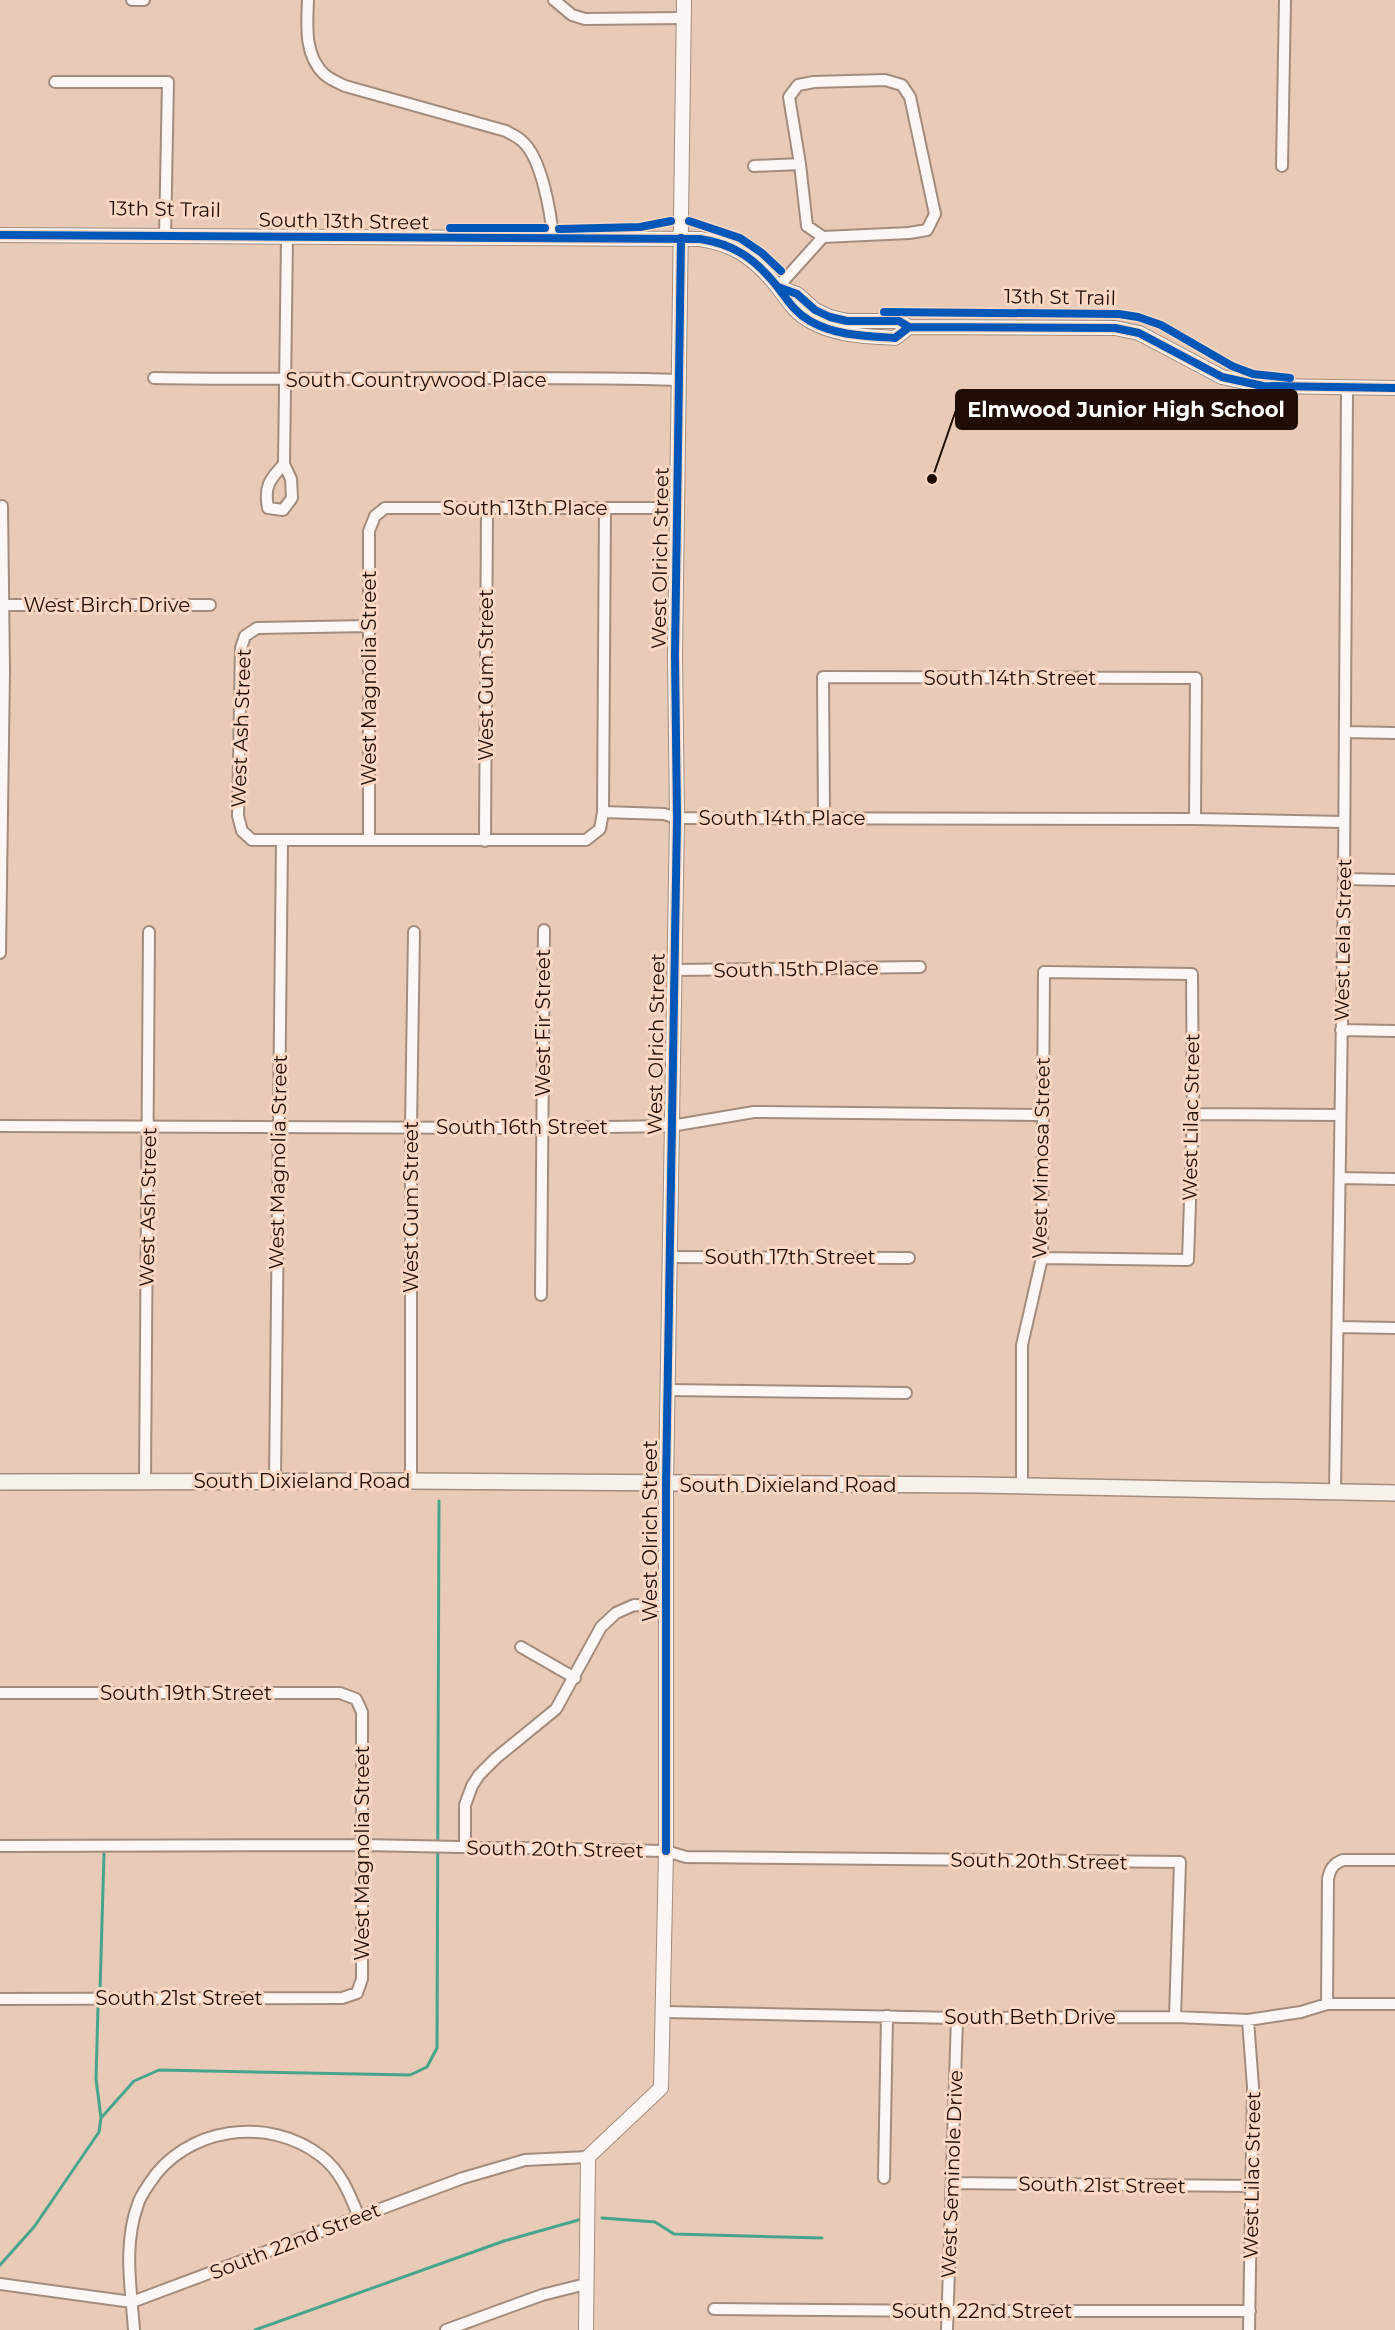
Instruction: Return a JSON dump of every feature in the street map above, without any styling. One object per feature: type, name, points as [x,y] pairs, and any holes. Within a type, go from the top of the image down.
[{"type":"main road","name":"South Dixieland Road","points":[[0,1482],[411,1481],[1395,1493]]},
{"type":"street","points":[[132,0],[144,0]]},
{"type":"street","points":[[308,0],[307,37],[312,57],[324,75],[345,86],[506,131],[523,141],[533,155],[545,195],[552,239]]},
{"type":"street","points":[[554,0],[572,15],[585,19],[683,18]]},
{"type":"street","name":"West Olrich Street","points":[[588,2157],[661,2088],[666,1851],[666,1484],[671,1257],[676,818],[675,655],[684,0]]},
{"type":"street","points":[[1282,166],[1285,0]]},
{"type":"street","points":[[885,80],[902,85],[910,97],[934,214],[927,230],[823,237],[807,226],[800,164],[789,97],[798,85],[814,82],[885,80]]},
{"type":"street","points":[[55,82],[168,82],[165,236]]},
{"type":"street","points":[[754,166],[800,164]]},
{"type":"street","name":"South 13th Street","points":[[0,235],[681,238],[720,242],[742,252],[760,266],[778,287],[787,302],[811,322],[849,336],[895,338],[909,327],[1115,328],[1139,333],[1203,368],[1242,383],[1263,386],[1395,388]]},
{"type":"street","points":[[284,464],[287,237]]},
{"type":"street","points":[[778,287],[823,237]]},
{"type":"street","name":"South Countrywood Place","points":[[154,378],[284,381],[602,378],[679,380]]},
{"type":"street","name":"West Lela Street","points":[[1335,1492],[1344,879],[1347,388]]},
{"type":"street","points":[[0,953],[2,506]]},
{"type":"street","name":"South 13th Place","points":[[375,516],[385,508],[678,508]]},
{"type":"street","name":"West Gum Street","points":[[485,841],[487,508]]},
{"type":"street","points":[[282,842],[585,840],[600,829],[603,812],[605,508]]},
{"type":"street","name":"West Magnolia Street","points":[[369,840],[369,531],[375,516]]},
{"type":"street","name":"West Birch Drive","points":[[3,605],[210,605]]},
{"type":"street","name":"West Ash Street","points":[[282,842],[252,840],[242,831],[238,816],[241,648],[245,636],[253,629],[369,626]]},
{"type":"street","name":"South 14th Street","points":[[824,817],[823,677],[1196,678],[1195,819]]},
{"type":"street","points":[[1345,732],[1395,733]]},
{"type":"street","name":"South 14th Place","points":[[603,812],[664,814],[676,818],[1195,819],[1344,822]]},
{"type":"street","name":"West Magnolia Street","points":[[275,1482],[282,842]]},
{"type":"street","points":[[1344,879],[1395,880]]},
{"type":"street","name":"West Fir Street","points":[[541,1295],[544,930]]},
{"type":"street","name":"West Ash Street","points":[[145,1481],[149,932]]},
{"type":"street","name":"West Gum Street","points":[[411,1481],[411,1127],[414,932]]},
{"type":"street","name":"South 15th Place","points":[[673,970],[920,968]]},
{"type":"street","name":"West Mimosa Street","points":[[1022,1487],[1022,1345],[1042,1258],[1044,972],[1192,974]]},
{"type":"street","name":"West Lilac Street","points":[[1042,1258],[1188,1260],[1193,1114],[1192,974]]},
{"type":"street","points":[[1341,1030],[1395,1031]]},
{"type":"street","name":"South 16th Street","points":[[0,1126],[543,1128],[671,1126],[754,1112],[1043,1115]]},
{"type":"street","points":[[1193,1114],[1340,1115]]},
{"type":"street","points":[[1340,1178],[1395,1179]]},
{"type":"street","name":"South 17th Street","points":[[671,1257],[909,1258]]},
{"type":"street","points":[[1338,1327],[1395,1328]]},
{"type":"street","points":[[668,1390],[906,1393]]},
{"type":"street","points":[[465,1847],[465,1805],[472,1786],[479,1775],[496,1758],[556,1709],[601,1627],[616,1613],[634,1605],[666,1606]]},
{"type":"street","points":[[521,1647],[575,1678]]},
{"type":"street","name":"South 19th Street","points":[[0,1693],[340,1693],[356,1699],[362,1712]]},
{"type":"street","name":"West Magnolia Street","points":[[357,1993],[362,1979],[362,1712]]},
{"type":"street","name":"South 20th Street","points":[[0,1846],[363,1845],[666,1851],[686,1857],[1180,1863],[1175,2017]]},
{"type":"street","points":[[1327,2004],[1330,1870],[1335,1863],[1343,1860],[1395,1860]]},
{"type":"street","name":"South 21st Street","points":[[0,1999],[342,1998],[357,1993]]},
{"type":"street","name":"South Beth Drive","points":[[664,2012],[957,2018],[1175,2017],[1248,2020],[1301,2012],[1327,2004],[1395,2004]]},
{"type":"street","points":[[884,2178],[887,2016]]},
{"type":"street","name":"West Seminole Drive","points":[[947,2330],[957,2018]]},
{"type":"street","name":"West Lilac Street","points":[[1248,2020],[1253,2087],[1249,2330]]},
{"type":"street","points":[[134,2330],[129,2235],[138,2201],[158,2170],[182,2149],[216,2135],[240,2132],[269,2133],[294,2140],[322,2157],[343,2180],[359,2217]]},
{"type":"street","points":[[586,2330],[588,2157]]},
{"type":"street","name":"South 22nd Street","points":[[0,2284],[132,2302],[463,2178],[525,2160],[588,2157]]},
{"type":"street","name":"South 21st Street","points":[[952,2183],[1252,2187]]},
{"type":"street","points":[[446,2330],[542,2295],[586,2284]]},
{"type":"street","name":"South 22nd Street","points":[[714,2309],[1250,2311]]},
{"type":"waterway","points":[[0,2265],[34,2227],[99,2132],[101,2118],[134,2081],[159,2070],[410,2075],[427,2067],[437,2048],[439,1501]]},
{"type":"waterway","points":[[100,1991],[104,1854]]},
{"type":"waterway","points":[[98,2007],[96,2079],[101,2118]]},
{"type":"waterway","points":[[602,2218],[655,2222],[674,2234],[822,2238]]},
{"type":"waterway","points":[[255,2330],[504,2241],[582,2219]]},
{"type":"cycle path","points":[[559,229],[640,227],[671,221]]},
{"type":"cycle path","points":[[689,221],[740,238],[762,253],[781,271]]},
{"type":"cycle path","points":[[450,228],[545,228]]},
{"type":"cycle path","points":[[0,235],[700,239],[733,249],[752,260],[795,309],[820,326],[851,334],[895,338],[909,327]]},
{"type":"cycle path","points":[[666,1851],[666,1484],[677,818],[675,655],[681,238]]},
{"type":"cycle path","points":[[778,287],[797,294],[815,310],[847,321],[899,321],[909,327],[1115,328],[1139,333],[1222,377],[1263,386],[1395,388]]},
{"type":"cycle path","name":"13th St Trail","points":[[884,312],[1119,314],[1138,317],[1161,325],[1232,366],[1253,374],[1290,378]]},
{"type":"place","name":"Elmwood Junior High School","points":[[932,479]]}]
